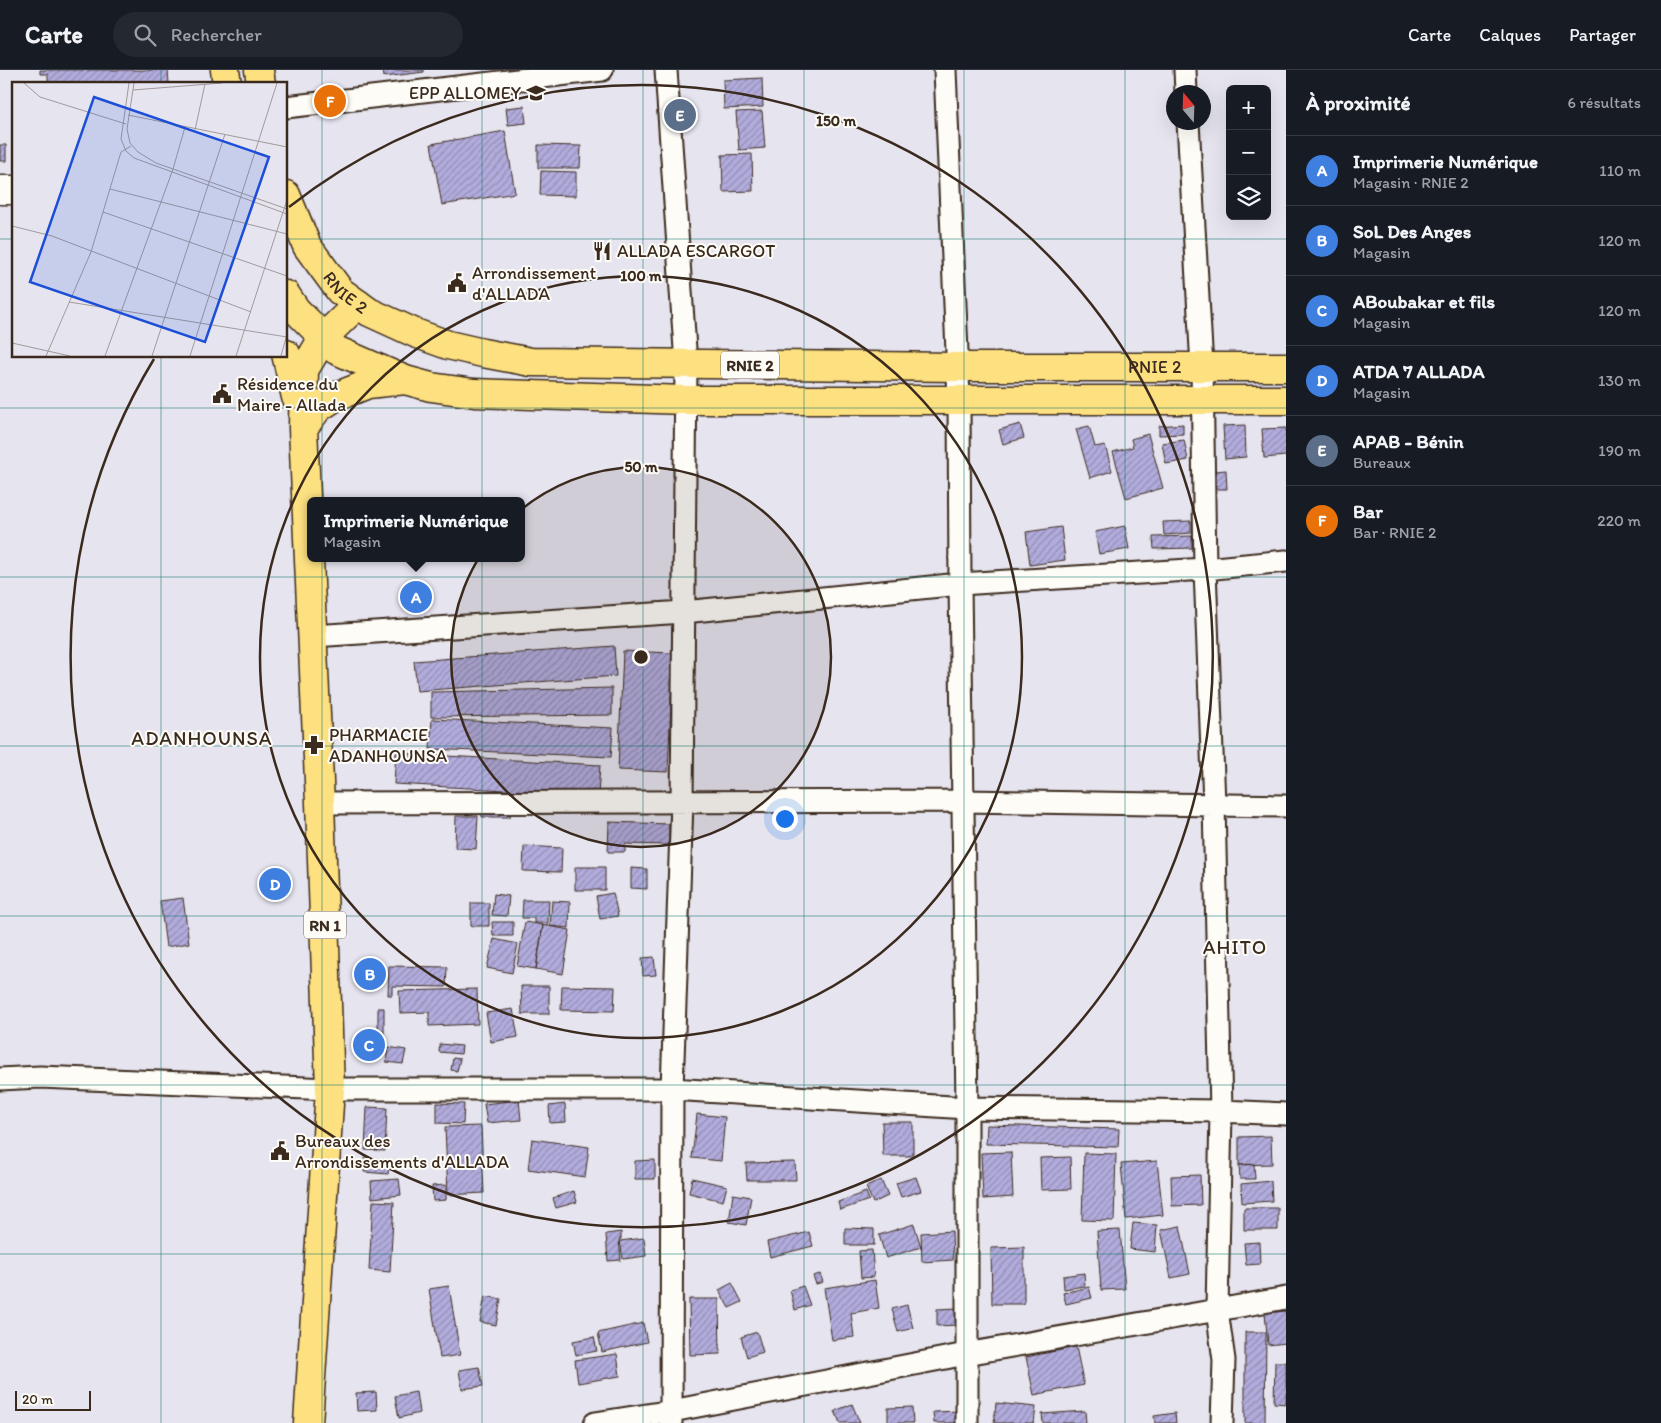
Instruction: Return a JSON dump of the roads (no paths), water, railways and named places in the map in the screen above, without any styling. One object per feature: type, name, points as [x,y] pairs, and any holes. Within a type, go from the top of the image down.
[{"type":"main road","name":"RNIE 2","points":[[288,201],[307,246],[340,291],[369,312],[415,333],[448,344],[531,362],[957,367],[1286,367]]},
{"type":"main road","name":"RNIE 2","points":[[288,299],[296,310],[336,350],[405,380],[431,388],[474,393],[686,400],[1286,400]]},
{"type":"main road","name":"RN 1","points":[[307,511],[303,428],[304,370],[323,338],[358,304]]},
{"type":"main road","name":"RN 1","points":[[287,358],[303,428]]},
{"type":"main road","points":[[303,428],[318,408],[335,397],[368,384],[405,380]]},
{"type":"main road","name":"RN 1","points":[[308,1423],[330,1089],[309,562]]},
{"type":"street","points":[[288,107],[602,70]]},
{"type":"street","points":[[666,70],[686,364],[682,802],[672,1089],[672,1417]]},
{"type":"street","points":[[945,70],[959,399],[967,1108],[967,1423]]},
{"type":"street","points":[[1185,70],[1186,85]]},
{"type":"street","points":[[1188,130],[1202,367],[1205,570],[1214,804],[1222,1111],[1218,1310],[1224,1360],[1222,1423]]},
{"type":"street","points":[[313,636],[684,612],[960,584],[1205,570],[1286,561]]},
{"type":"street","points":[[320,803],[963,801],[1286,806]]},
{"type":"street","points":[[0,1080],[40,1077],[330,1089],[672,1089],[967,1108],[1222,1111],[1286,1114]]},
{"type":"street","points":[[595,1423],[672,1417],[966,1354],[1286,1298]]},
{"type":"place","name":"EPP ALLOMEY","points":[[536,93]]},
{"type":"place","name":"Bar","points":[[330,101]]},
{"type":"place","name":"APAB - Bénin","points":[[680,115]]},
{"type":"place","name":"ALLADA ESCARGOT","points":[[602,251]]},
{"type":"place","name":"Arrondissement d'ALLADA","points":[[457,283]]},
{"type":"place","name":"Résidence du Maire - Allada","points":[[222,394]]},
{"type":"place","name":"Imprimerie Numérique","points":[[416,597]]},
{"type":"place","name":"PHARMACIE ADANHOUNSA","points":[[314,745]]},
{"type":"place","name":"ATDA 7 ALLADA","points":[[275,884]]},
{"type":"place","name":"SoL Des Anges","points":[[370,974]]},
{"type":"place","name":"ABoubakar et fils","points":[[369,1045]]},
{"type":"place","name":"Bureaux des Arrondissements d'ALLADA","points":[[280,1151]]},
{"type":"district","name":"ADANHOUNSA","points":[[202,738]]},
{"type":"district","name":"AHITO","points":[[1235,947]]}]
